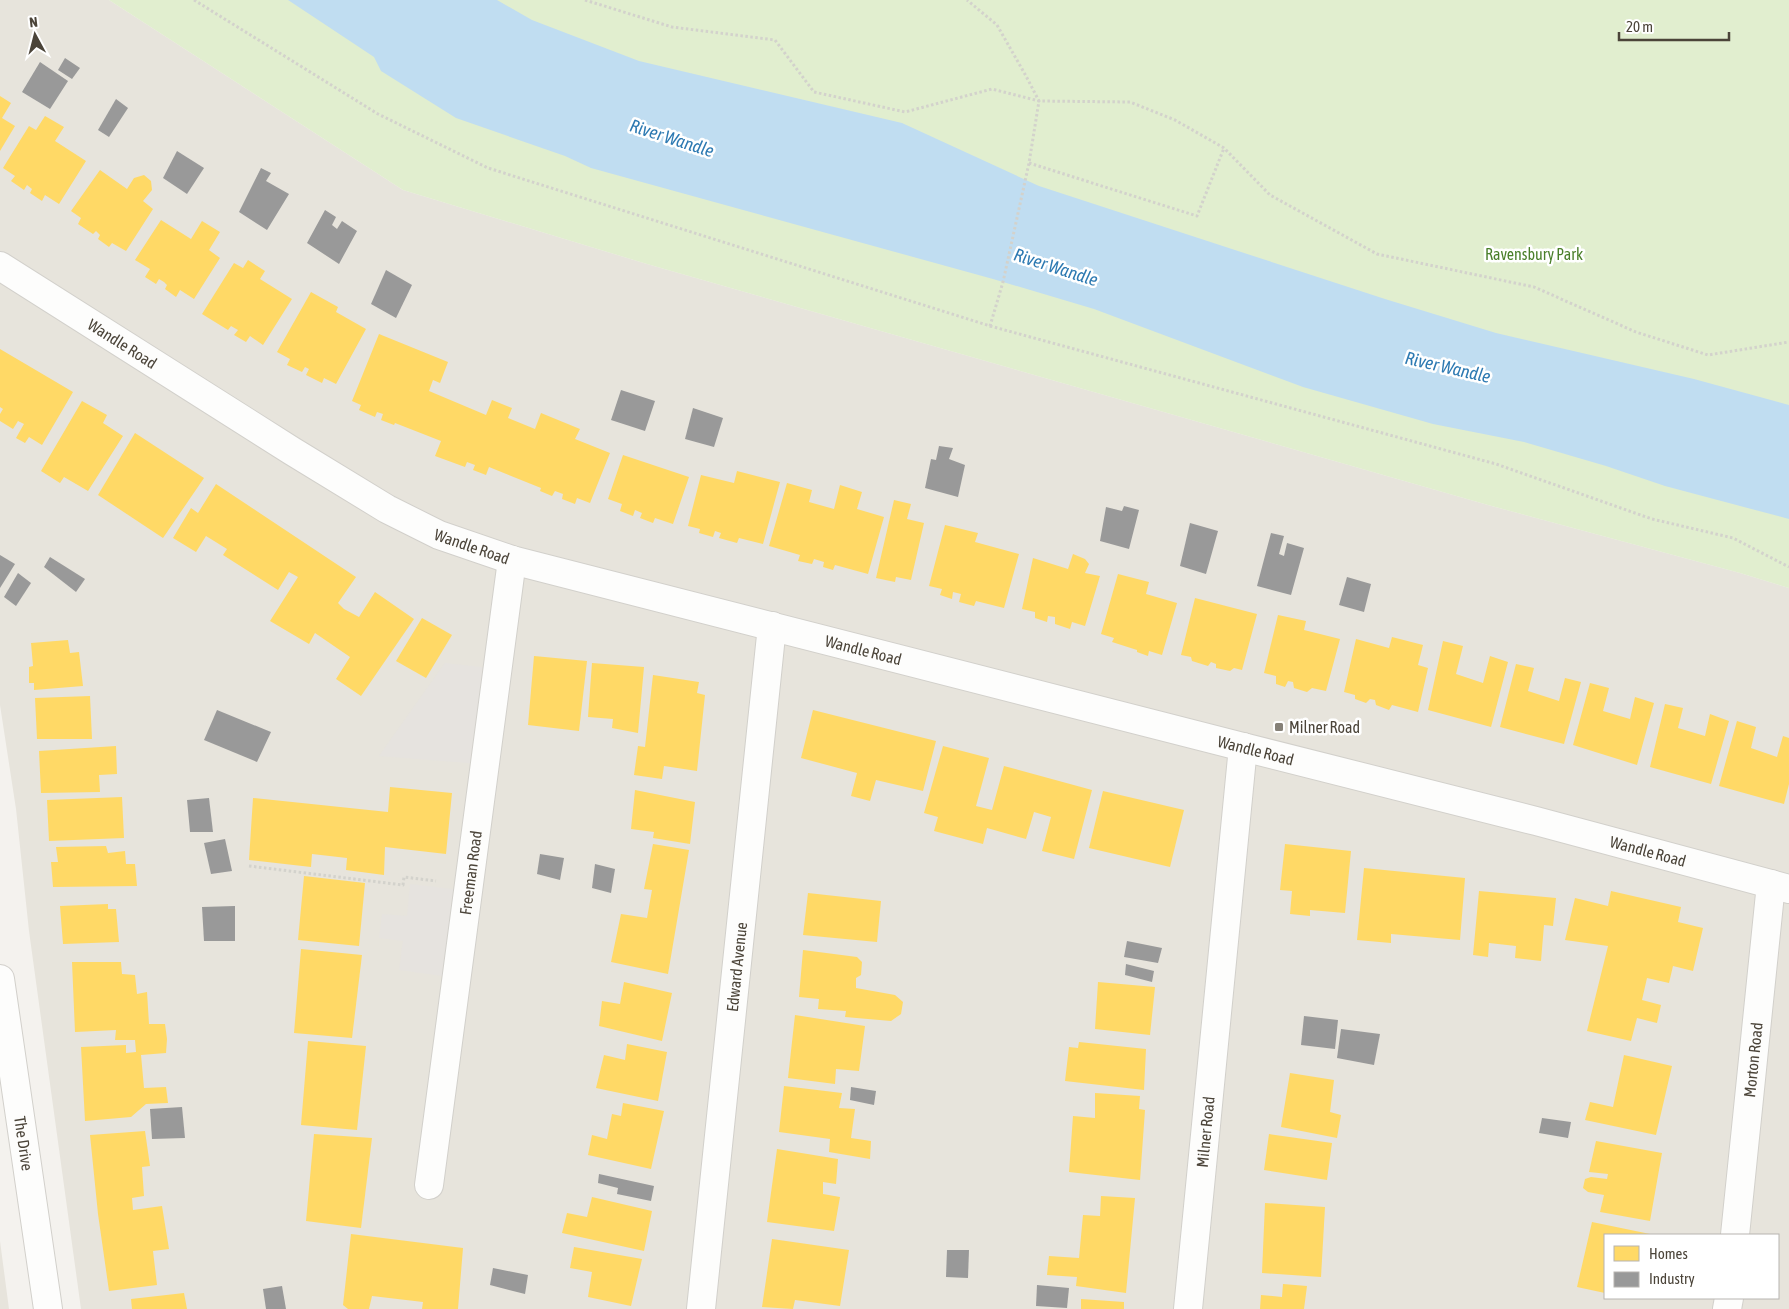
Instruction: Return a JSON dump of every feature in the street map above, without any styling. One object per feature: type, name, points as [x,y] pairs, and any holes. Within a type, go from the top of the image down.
[{"type":"street","name":"Wandle Road","points":[[0,266],[292,452],[406,520],[439,535],[512,560],[1243,748],[1536,821],[1780,887]]},
{"type":"street","name":"Freeman Road","points":[[429,1185],[512,560]]},
{"type":"street","name":"Edward Avenue","points":[[701,1309],[772,626]]},
{"type":"street","name":"Milner Road","points":[[1188,1309],[1243,748]]},
{"type":"street","name":"Morton Road","points":[[1735,1234],[1780,887]]},
{"type":"street","name":"The Drive","points":[[0,979],[48,1309]]},
{"type":"path","points":[[194,0],[378,114],[488,168],[990,326],[1496,464],[1652,519],[1733,538],[1789,566]]},
{"type":"path","points":[[585,0],[672,27],[775,40],[814,92],[905,112],[992,89],[1039,101],[1130,102],[1175,120],[1224,148],[1270,195],[1377,254],[1534,287],[1636,332],[1708,355],[1789,342]]},
{"type":"path","points":[[967,0],[997,25],[1039,101],[1029,163],[1003,282],[990,326]]},
{"type":"path","points":[[1029,163],[1197,216],[1224,148]]},
{"type":"path","points":[[249,866],[403,885],[404,877],[469,885]]},
{"type":"shaded area","points":[[0,0],[109,0],[403,190],[647,264],[1488,505],[1789,588],[1789,1309],[81,1309],[29,931],[16,809],[0,705]]},
{"type":"shaded area","points":[[445,663],[491,668],[480,764],[379,756]]},
{"type":"shaded area","points":[[410,884],[461,890],[449,977],[399,970],[403,941],[379,938],[382,914],[407,916]]},
{"type":"shaded area","points":[[0,1241],[9,1309],[0,1309]]},
{"type":"green space","name":"Ravensbury Park","points":[[109,0],[1789,0],[1789,588],[1488,505],[647,264],[403,190]]},
{"type":"water","name":"River Wandle","points":[[288,0],[497,0],[532,20],[639,61],[902,123],[1039,186],[1385,299],[1496,333],[1694,379],[1789,405],[1789,519],[1665,486],[1606,466],[1524,442],[1433,424],[1303,387],[1094,309],[993,279],[591,168],[565,156],[456,118],[381,71],[374,57]]},
{"type":"building: Homes","points":[[0,96],[11,103],[2,118],[15,126],[0,151]]},
{"type":"building: Homes","points":[[45,116],[64,127],[55,141],[86,161],[59,204],[45,195],[42,201],[30,193],[32,189],[27,185],[24,190],[11,181],[15,176],[3,168],[29,126],[36,130]]},
{"type":"building: Homes","points":[[100,170],[127,189],[134,178],[144,175],[151,181],[152,190],[143,201],[153,209],[126,251],[112,243],[109,247],[98,239],[100,235],[96,231],[93,234],[78,224],[81,218],[71,211]]},
{"type":"building: Homes","points":[[161,220],[191,239],[202,221],[220,232],[209,250],[220,258],[194,299],[180,290],[176,297],[165,289],[167,285],[164,282],[159,279],[156,284],[145,277],[150,269],[135,260]]},
{"type":"building: Homes","points":[[248,260],[265,271],[260,279],[292,299],[263,345],[250,336],[246,342],[234,335],[238,330],[231,326],[228,330],[202,314],[234,263],[243,268]]},
{"type":"building: Homes","points":[[311,292],[338,307],[336,312],[366,329],[336,384],[324,378],[322,383],[306,375],[309,369],[305,367],[302,372],[287,365],[290,359],[277,352]]},
{"type":"building: Homes","points":[[379,334],[448,362],[440,383],[433,380],[429,391],[486,415],[492,400],[512,408],[508,418],[535,429],[541,413],[580,429],[575,439],[610,453],[590,503],[577,498],[575,504],[562,499],[563,494],[555,491],[552,496],[540,491],[541,488],[489,467],[486,475],[473,470],[475,465],[467,462],[465,467],[435,456],[441,441],[395,423],[394,425],[381,420],[383,414],[377,412],[375,417],[359,410],[361,405],[352,401]]},
{"type":"building: Homes","points":[[0,349],[73,392],[42,445],[29,437],[25,443],[16,438],[24,424],[18,421],[13,429],[0,421],[0,414],[3,409],[0,407]]},
{"type":"building: Homes","points":[[82,401],[107,415],[103,423],[123,436],[88,491],[64,477],[60,483],[41,471]]},
{"type":"building: Homes","points":[[135,433],[204,478],[163,538],[98,495]]},
{"type":"building: Homes","points":[[623,455],[689,477],[673,524],[655,518],[653,523],[640,518],[642,513],[635,510],[633,516],[620,511],[622,504],[608,499]]},
{"type":"building: Homes","points":[[737,471],[780,482],[763,544],[739,538],[737,543],[719,538],[721,533],[715,531],[713,537],[699,533],[700,529],[688,526],[701,475],[734,483]]},
{"type":"building: Homes","points":[[787,483],[812,490],[809,502],[834,509],[840,485],[862,492],[857,509],[884,517],[868,574],[835,565],[833,570],[823,567],[824,562],[814,559],[812,564],[798,561],[800,555],[769,546]]},
{"type":"building: Homes","points":[[216,484],[356,577],[338,603],[344,609],[359,617],[375,592],[414,619],[361,696],[336,679],[350,657],[315,633],[309,644],[270,621],[298,577],[289,572],[278,590],[223,555],[227,549],[206,536],[196,552],[173,538],[191,508],[198,513]]},
{"type":"building: Homes","points":[[894,500],[911,504],[907,519],[924,523],[911,580],[896,577],[895,582],[876,578]]},
{"type":"building: Homes","points":[[945,525],[978,533],[975,542],[1019,554],[1004,608],[976,601],[974,606],[959,602],[961,594],[953,592],[952,599],[940,595],[942,589],[929,586]]},
{"type":"building: Homes","points":[[1073,554],[1085,559],[1089,564],[1085,573],[1100,576],[1085,626],[1072,622],[1070,629],[1055,624],[1055,617],[1048,616],[1047,622],[1035,618],[1035,612],[1022,609],[1033,558],[1068,569]]},
{"type":"building: Homes","points":[[1118,574],[1149,582],[1146,594],[1177,603],[1162,655],[1149,651],[1148,656],[1137,652],[1137,650],[1112,642],[1114,638],[1101,634]]},
{"type":"building: Homes","points":[[1195,598],[1257,614],[1242,670],[1234,668],[1230,671],[1216,668],[1216,664],[1211,662],[1208,666],[1192,661],[1191,657],[1181,655]]},
{"type":"building: Homes","points":[[1278,615],[1306,621],[1304,630],[1340,639],[1326,691],[1312,688],[1307,692],[1294,688],[1293,682],[1288,681],[1285,687],[1276,684],[1276,676],[1264,673]]},
{"type":"building: Homes","points":[[422,618],[452,635],[426,678],[396,661]]},
{"type":"building: Homes","points":[[1392,637],[1423,645],[1418,665],[1428,668],[1418,712],[1392,705],[1389,710],[1376,705],[1375,700],[1370,699],[1366,703],[1355,699],[1355,695],[1344,692],[1356,639],[1389,648]]},
{"type":"building: Homes","points":[[68,640],[70,653],[79,652],[83,686],[34,690],[34,683],[29,683],[29,667],[33,666],[31,643]]},
{"type":"building: Homes","points":[[1443,641],[1463,646],[1456,674],[1483,683],[1490,656],[1508,662],[1491,727],[1428,710]]},
{"type":"building: Homes","points":[[534,656],[587,661],[579,731],[528,725]]},
{"type":"building: Homes","points":[[592,663],[644,667],[638,733],[612,728],[613,719],[588,717]]},
{"type":"building: Homes","points":[[1516,664],[1534,668],[1528,691],[1559,701],[1565,678],[1581,682],[1564,744],[1500,727]]},
{"type":"building: Homes","points":[[653,675],[699,682],[697,693],[705,695],[697,771],[664,766],[662,779],[634,775],[638,746],[645,747]]},
{"type":"building: Homes","points":[[1590,683],[1609,688],[1603,711],[1630,719],[1635,697],[1654,703],[1637,765],[1573,745]]},
{"type":"building: Homes","points":[[90,696],[92,739],[37,739],[35,698]]},
{"type":"building: Homes","points":[[1665,704],[1683,708],[1678,728],[1705,736],[1710,714],[1729,721],[1711,784],[1650,767]]},
{"type":"building: Homes","points":[[813,710],[936,741],[923,791],[876,780],[870,801],[851,796],[857,773],[801,758]]},
{"type":"building: Homes","points":[[1737,721],[1756,727],[1751,748],[1777,757],[1783,736],[1789,738],[1789,784],[1784,804],[1719,786]]},
{"type":"building: Homes","points":[[116,746],[117,774],[99,775],[100,792],[41,793],[39,751]]},
{"type":"building: Homes","points":[[943,746],[989,758],[976,806],[992,810],[1004,766],[1092,790],[1074,859],[1042,851],[1051,817],[1034,812],[1026,839],[987,828],[983,844],[934,831],[938,817],[924,813]]},
{"type":"building: Homes","points":[[390,787],[452,793],[446,854],[385,847],[384,875],[346,870],[347,858],[312,854],[311,867],[249,860],[253,798],[388,812]]},
{"type":"building: Homes","points":[[635,790],[695,802],[690,844],[653,838],[654,832],[631,829]]},
{"type":"building: Homes","points":[[1103,791],[1184,810],[1170,867],[1089,848]]},
{"type":"building: Homes","points":[[122,797],[124,838],[49,841],[47,800]]},
{"type":"building: Homes","points":[[653,844],[689,850],[668,974],[611,962],[621,914],[647,918],[652,890],[644,889]]},
{"type":"building: Homes","points":[[1285,844],[1351,851],[1345,913],[1310,910],[1310,916],[1290,914],[1292,891],[1280,890]]},
{"type":"building: Homes","points":[[106,846],[108,853],[125,851],[126,864],[135,864],[137,886],[53,887],[51,862],[58,862],[56,847]]},
{"type":"building: Homes","points":[[1364,868],[1465,878],[1460,940],[1391,934],[1391,943],[1357,940]]},
{"type":"building: Homes","points":[[304,876],[365,883],[359,946],[298,940]]},
{"type":"building: Homes","points":[[1479,891],[1556,898],[1553,926],[1544,925],[1541,961],[1515,958],[1516,946],[1489,943],[1488,957],[1473,955]]},
{"type":"building: Homes","points":[[1611,891],[1681,907],[1678,922],[1703,928],[1693,971],[1673,966],[1669,983],[1647,978],[1642,1000],[1661,1005],[1657,1023],[1637,1018],[1631,1041],[1587,1031],[1608,946],[1565,940],[1575,898],[1608,906]]},
{"type":"building: Homes","points":[[808,893],[881,901],[877,942],[803,935]]},
{"type":"building: Homes","points":[[108,904],[108,909],[116,909],[119,942],[63,944],[60,906]]},
{"type":"building: Homes","points":[[301,949],[362,955],[352,1038],[294,1033]]},
{"type":"building: Homes","points":[[803,950],[857,957],[862,962],[861,975],[856,978],[856,988],[895,995],[903,1002],[901,1014],[891,1021],[845,1017],[846,1011],[818,1009],[819,999],[799,997]]},
{"type":"building: Homes","points":[[72,962],[121,962],[122,974],[135,975],[137,994],[147,992],[149,1024],[165,1024],[167,1039],[166,1053],[141,1055],[144,1088],[166,1087],[168,1103],[146,1104],[131,1117],[85,1121],[81,1047],[126,1045],[126,1053],[136,1052],[135,1040],[115,1040],[116,1030],[75,1032]]},
{"type":"building: Homes","points":[[624,982],[672,993],[662,1041],[599,1026],[602,1001],[620,1004]]},
{"type":"building: Homes","points":[[1098,982],[1155,987],[1150,1035],[1095,1029]]},
{"type":"building: Homes","points":[[795,1015],[865,1026],[859,1071],[836,1069],[835,1084],[788,1078]]},
{"type":"building: Homes","points":[[308,1041],[366,1046],[357,1130],[301,1125]]},
{"type":"building: Homes","points":[[1079,1042],[1146,1049],[1144,1090],[1065,1081],[1069,1047],[1078,1048]]},
{"type":"building: Homes","points":[[627,1044],[667,1052],[658,1101],[596,1088],[604,1055],[625,1060]]},
{"type":"building: Homes","points":[[1624,1055],[1672,1066],[1656,1135],[1585,1120],[1590,1102],[1613,1107]]},
{"type":"building: Homes","points":[[1290,1073],[1334,1080],[1330,1112],[1341,1115],[1337,1138],[1281,1127]]},
{"type":"building: Homes","points":[[784,1086],[842,1093],[839,1108],[855,1109],[851,1138],[871,1141],[870,1159],[829,1152],[830,1139],[779,1132]]},
{"type":"building: Homes","points":[[1095,1093],[1140,1096],[1139,1109],[1145,1110],[1140,1180],[1069,1172],[1073,1116],[1095,1118]]},
{"type":"building: Homes","points":[[623,1103],[664,1111],[651,1169],[588,1155],[592,1135],[607,1139],[612,1114],[621,1116]]},
{"type":"building: Homes","points":[[145,1131],[150,1166],[142,1167],[144,1196],[132,1198],[133,1210],[162,1206],[169,1249],[153,1251],[157,1285],[109,1291],[98,1214],[90,1135]]},
{"type":"building: Homes","points":[[314,1134],[372,1138],[361,1228],[306,1221]]},
{"type":"building: Homes","points":[[1269,1134],[1332,1143],[1327,1180],[1264,1170]]},
{"type":"building: Homes","points":[[1596,1141],[1662,1153],[1650,1221],[1600,1212],[1604,1195],[1588,1192],[1583,1188],[1585,1179],[1591,1177],[1607,1179],[1608,1174],[1589,1172]]},
{"type":"building: Homes","points":[[777,1149],[838,1159],[836,1184],[823,1182],[823,1194],[840,1197],[834,1231],[767,1222]]},
{"type":"building: Homes","points":[[1101,1196],[1135,1198],[1126,1293],[1076,1286],[1077,1277],[1047,1275],[1049,1256],[1079,1258],[1083,1215],[1100,1216]]},
{"type":"building: Homes","points":[[592,1197],[652,1211],[644,1251],[562,1233],[567,1213],[587,1217]]},
{"type":"building: Homes","points":[[1265,1203],[1325,1207],[1321,1277],[1262,1273]]},
{"type":"building: Homes","points":[[1592,1222],[1650,1234],[1604,1234],[1604,1293],[1577,1287]]},
{"type":"building: Homes","points":[[351,1234],[463,1248],[458,1309],[422,1309],[423,1302],[372,1296],[369,1309],[348,1309],[343,1305]]},
{"type":"building: Homes","points":[[772,1239],[849,1250],[840,1306],[795,1300],[793,1309],[762,1307]]},
{"type":"building: Homes","points":[[574,1247],[642,1259],[631,1306],[588,1297],[592,1272],[570,1268]]},
{"type":"building: Homes","points":[[1283,1284],[1307,1286],[1304,1309],[1260,1309],[1261,1295],[1282,1297]]},
{"type":"building: Homes","points":[[184,1293],[187,1309],[132,1309],[131,1299]]},
{"type":"building: Homes","points":[[1081,1299],[1124,1302],[1124,1309],[1081,1309]]},
{"type":"building: Industry","points":[[65,58],[80,68],[72,79],[58,70]]},
{"type":"building: Industry","points":[[40,62],[68,81],[50,109],[22,92]]},
{"type":"building: Industry","points":[[116,99],[128,108],[109,137],[98,130]]},
{"type":"building: Industry","points":[[177,151],[204,168],[187,194],[163,178]]},
{"type":"building: Industry","points":[[261,168],[271,173],[266,181],[289,194],[267,230],[239,212]]},
{"type":"building: Industry","points":[[325,210],[336,217],[332,225],[337,229],[342,221],[357,231],[339,264],[307,243]]},
{"type":"building: Industry","points":[[386,270],[412,285],[396,318],[371,304]]},
{"type":"building: Industry","points":[[621,390],[655,401],[645,431],[611,420]]},
{"type":"building: Industry","points":[[693,408],[723,418],[714,447],[685,439]]},
{"type":"building: Industry","points":[[939,446],[953,448],[949,459],[965,465],[958,497],[925,488],[931,459],[936,460]]},
{"type":"building: Industry","points":[[1124,506],[1139,510],[1129,549],[1100,541],[1106,507],[1122,511]]},
{"type":"building: Industry","points":[[1190,523],[1218,531],[1206,574],[1180,566]]},
{"type":"building: Industry","points":[[1271,533],[1284,536],[1279,554],[1284,556],[1287,543],[1304,548],[1291,595],[1257,586]]},
{"type":"building: Industry","points":[[0,555],[15,564],[0,588]]},
{"type":"building: Industry","points":[[50,557],[85,579],[76,592],[44,567]]},
{"type":"building: Industry","points":[[18,573],[31,583],[16,606],[4,597]]},
{"type":"building: Industry","points":[[1347,577],[1371,584],[1364,612],[1339,605]]},
{"type":"building: Industry","points":[[217,710],[271,732],[257,762],[204,740]]},
{"type":"building: Industry","points":[[209,798],[213,832],[190,832],[187,800]]},
{"type":"building: Industry","points":[[225,839],[232,871],[211,874],[204,843]]},
{"type":"building: Industry","points":[[540,854],[564,858],[560,880],[537,874]]},
{"type":"building: Industry","points":[[595,864],[615,869],[611,893],[592,888]]},
{"type":"building: Industry","points":[[235,906],[235,941],[204,941],[202,907]]},
{"type":"building: Industry","points":[[1127,941],[1162,948],[1158,963],[1124,957]]},
{"type":"building: Industry","points":[[1126,964],[1154,971],[1152,982],[1125,975]]},
{"type":"building: Industry","points":[[1304,1016],[1338,1020],[1335,1049],[1301,1045]]},
{"type":"building: Industry","points":[[1341,1029],[1380,1034],[1374,1065],[1337,1058]]},
{"type":"building: Industry","points":[[851,1087],[876,1091],[874,1105],[850,1100]]},
{"type":"building: Industry","points":[[182,1107],[185,1138],[152,1139],[150,1109]]},
{"type":"building: Industry","points":[[1542,1118],[1571,1122],[1568,1138],[1539,1133]]},
{"type":"building: Industry","points":[[599,1174],[654,1186],[651,1201],[617,1194],[618,1188],[598,1183]]},
{"type":"building: Industry","points":[[947,1250],[969,1250],[968,1278],[946,1277]]},
{"type":"building: Industry","points":[[493,1268],[528,1275],[525,1294],[490,1285]]},
{"type":"building: Industry","points":[[1037,1285],[1069,1288],[1067,1308],[1036,1306]]},
{"type":"building: Industry","points":[[282,1286],[286,1309],[266,1309],[263,1289]]},
{"type":"place","name":"Milner Road","points":[[1279,727]]}]
